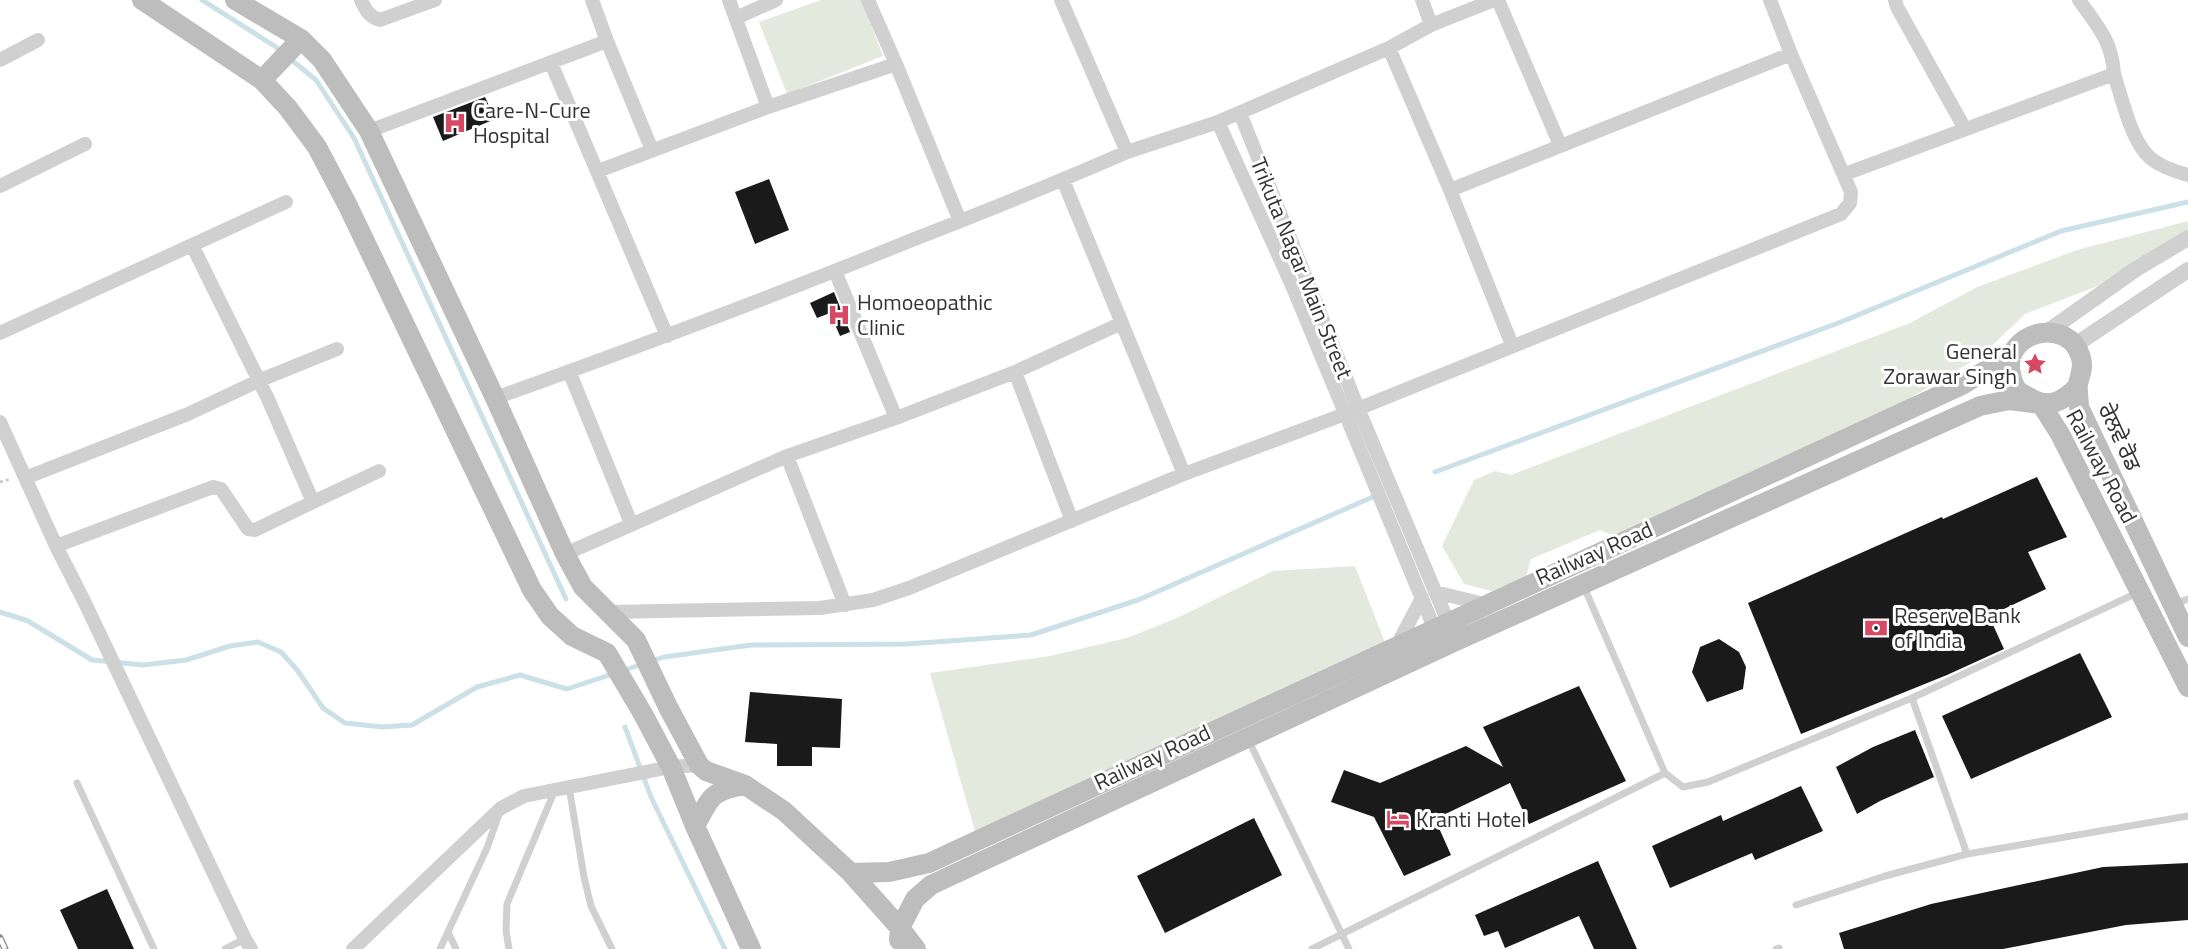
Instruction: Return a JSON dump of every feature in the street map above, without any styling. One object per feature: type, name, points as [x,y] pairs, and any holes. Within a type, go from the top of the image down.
[{"type":"main road","points":[[142,0],[266,76],[322,157],[532,590],[550,616],[567,632],[607,652],[643,714],[664,769],[695,826],[751,949]]},
{"type":"main road","points":[[235,0],[296,45],[322,60],[369,132],[495,398],[565,554],[583,587],[636,640],[699,765],[706,771],[745,785],[784,811],[850,873],[916,949]]},
{"type":"main road","points":[[266,76],[296,45]]},
{"type":"main road","points":[[850,873],[889,872],[929,863],[1396,647],[1445,635],[1489,605],[1962,385],[2012,354],[2024,339],[2042,332],[2054,332],[2068,338],[2075,345],[2081,357],[2083,370],[2078,386],[2064,399],[2055,403],[2041,404],[2018,391],[2013,383],[2010,369],[2012,354]]},
{"type":"main road","name":"ਰੇਲਵੇ ਰੋਡ","points":[[2078,386],[2079,407],[2180,602],[2188,637]]},
{"type":"main road","name":"Railway Road","points":[[900,928],[915,899],[931,885],[1248,739],[1445,635],[1583,584],[1980,406],[2009,400],[2041,404],[2060,434],[2188,687]]},
{"type":"main road","points":[[695,826],[710,798],[722,789],[745,785]]},
{"type":"main road","points":[[1039,812],[1048,831]]},
{"type":"main road","points":[[899,949],[900,928]]},
{"type":"street","points":[[360,0],[367,13],[380,20],[435,0]]},
{"type":"street","points":[[592,0],[652,150]]},
{"type":"street","points":[[729,0],[768,107]]},
{"type":"street","points":[[736,18],[776,0]]},
{"type":"street","points":[[868,0],[960,221]]},
{"type":"street","points":[[1061,0],[1127,152]]},
{"type":"street","points":[[1422,0],[1431,25]]},
{"type":"street","points":[[495,398],[667,336],[835,271],[1127,152],[1218,122],[1389,48],[1431,25],[1496,0],[1560,145]]},
{"type":"street","points":[[610,612],[820,608],[873,600],[909,588],[1184,474],[1345,414],[1841,214],[1850,203],[1851,192],[1770,0]]},
{"type":"street","points":[[1895,0],[1897,8],[1965,129]]},
{"type":"street","points":[[2079,0],[2108,42],[2113,56],[2114,74],[2136,140],[2152,160],[2188,175]]},
{"type":"street","points":[[0,60],[38,40]]},
{"type":"street","points":[[369,132],[607,41]]},
{"type":"street","points":[[1389,48],[1450,190],[1512,345]]},
{"type":"street","points":[[1450,190],[1791,54]]},
{"type":"street","points":[[551,63],[667,336]]},
{"type":"street","points":[[597,171],[768,107],[896,64]]},
{"type":"street","points":[[1845,174],[2114,74]]},
{"type":"street","name":"Trikuta Nagar Main Street","points":[[1240,113],[1358,408],[1435,592],[1445,635]]},
{"type":"street","points":[[1218,122],[1291,283],[1422,598],[1445,635]]},
{"type":"street","points":[[0,186],[85,144]]},
{"type":"street","points":[[1063,180],[1184,474]]},
{"type":"street","points":[[0,333],[286,202]]},
{"type":"street","points":[[2047,332],[2136,270],[2185,240]]},
{"type":"street","points":[[192,245],[268,399],[313,502]]},
{"type":"street","points":[[2075,345],[2188,270]]},
{"type":"street","points":[[835,271],[896,418]]},
{"type":"street","points":[[565,554],[787,456],[896,418],[1015,372],[1122,323]]},
{"type":"street","points":[[25,478],[188,414],[258,381],[337,349]]},
{"type":"street","points":[[569,371],[632,523]]},
{"type":"street","points":[[1015,372],[1072,521]]},
{"type":"street","points":[[0,422],[56,546],[248,944]]},
{"type":"street","points":[[787,456],[845,605]]},
{"type":"street","points":[[56,546],[213,487],[221,489],[248,529],[255,530],[379,471]]},
{"type":"street","points":[[1435,592],[1489,605]]},
{"type":"street","points":[[1396,647],[1422,598]]},
{"type":"street","points":[[353,949],[501,808],[524,796],[664,769],[699,765]]},
{"type":"lane","points":[[1583,584],[1665,773],[1683,787],[1708,782],[1912,698],[2140,592]]},
{"type":"lane","points":[[1912,698],[1967,854]]},
{"type":"lane","points":[[1248,739],[1348,949]]},
{"type":"lane","points":[[1312,949],[1665,773]]},
{"type":"lane","points":[[77,783],[154,949]]},
{"type":"lane","points":[[509,949],[506,930],[507,904],[562,789]]},
{"type":"lane","points":[[562,789],[591,906],[612,949]]},
{"type":"lane","points":[[440,949],[487,848],[501,808]]},
{"type":"lane","points":[[1796,905],[1885,876],[1967,854],[2188,816]]},
{"type":"lane","points":[[448,932],[456,949]]},
{"type":"lane","points":[[225,949],[248,944]]},
{"type":"shaded area","points":[[821,0],[862,0],[883,56],[787,94],[759,22]]},
{"type":"shaded area","points":[[2188,221],[2188,230],[2108,282],[2025,314],[1981,356],[1895,407],[1619,538],[1600,530],[1531,559],[1525,581],[1492,591],[1464,584],[1442,546],[1474,480],[1495,471],[1511,475],[1910,323],[1977,287],[2077,250]]},
{"type":"shaded area","points":[[1355,566],[1386,645],[976,835],[930,673],[1050,656],[1127,638],[1177,618],[1273,571]]},
{"type":"building","points":[[485,97],[495,119],[443,141],[433,117]]},
{"type":"building","points":[[769,179],[789,230],[755,244],[735,192]]},
{"type":"building","points":[[834,292],[850,332],[840,336],[830,313],[817,318],[810,303]]},
{"type":"building","name":"Reserve Bank of India","points":[[2037,477],[2067,537],[2028,552],[2046,589],[1989,616],[2004,649],[1947,675],[1801,734],[1748,603]]},
{"type":"building","points":[[1719,639],[1739,652],[1746,667],[1743,689],[1707,702],[1692,672],[1700,647]]},
{"type":"building","points":[[2080,653],[2112,717],[1971,779],[1942,716]]},
{"type":"building","points":[[1579,686],[1626,781],[1529,824],[1510,783],[1435,819],[1451,855],[1404,876],[1374,817],[1331,802],[1344,770],[1380,783],[1466,746],[1503,767],[1483,727]]},
{"type":"building","points":[[750,692],[842,699],[840,748],[812,747],[812,766],[777,766],[777,744],[745,742]]},
{"type":"building","points":[[1915,730],[1934,777],[1857,814],[1836,767],[1873,747]]},
{"type":"building","points":[[1801,786],[1823,831],[1755,860],[1752,853],[1670,888],[1652,846],[1721,815],[1723,821]]},
{"type":"building","points":[[1254,818],[1282,875],[1165,933],[1137,876]]},
{"type":"building","points":[[1598,861],[1637,949],[1594,949],[1579,916],[1505,948],[1498,931],[1484,936],[1475,915]]},
{"type":"building","points":[[2188,863],[2188,920],[2126,925],[2003,949],[1844,949],[1839,933],[1931,904],[2103,867]]},
{"type":"building","points":[[107,889],[134,949],[78,949],[60,910]]},
{"type":"waterway","points":[[202,0],[276,47],[316,80],[354,138],[566,599]]},
{"type":"waterway","points":[[1435,472],[1841,322],[2061,231],[2188,202]]},
{"type":"waterway","points":[[0,612],[28,621],[92,660],[143,665],[186,660],[230,646],[258,642],[281,652],[298,671],[323,708],[345,723],[383,727],[412,725],[477,687],[520,675],[567,689],[664,657],[751,645],[907,644],[1031,635],[1138,600],[1375,496]]},
{"type":"waterway","points":[[625,727],[651,797],[725,949]]},
{"type":"railway","points":[[0,938],[5,949]]},
{"type":"place","name":"Care-N-Cure Hospital","points":[[455,123]]},
{"type":"place","name":"Homoeopathic Clinic","points":[[839,315]]},
{"type":"place","name":"General Zorawar Singh","points":[[2035,364]]},
{"type":"place","name":"Reserve Bank of India","points":[[1876,628]]},
{"type":"place","name":"Kranti Hotel","points":[[1398,819]]}]
